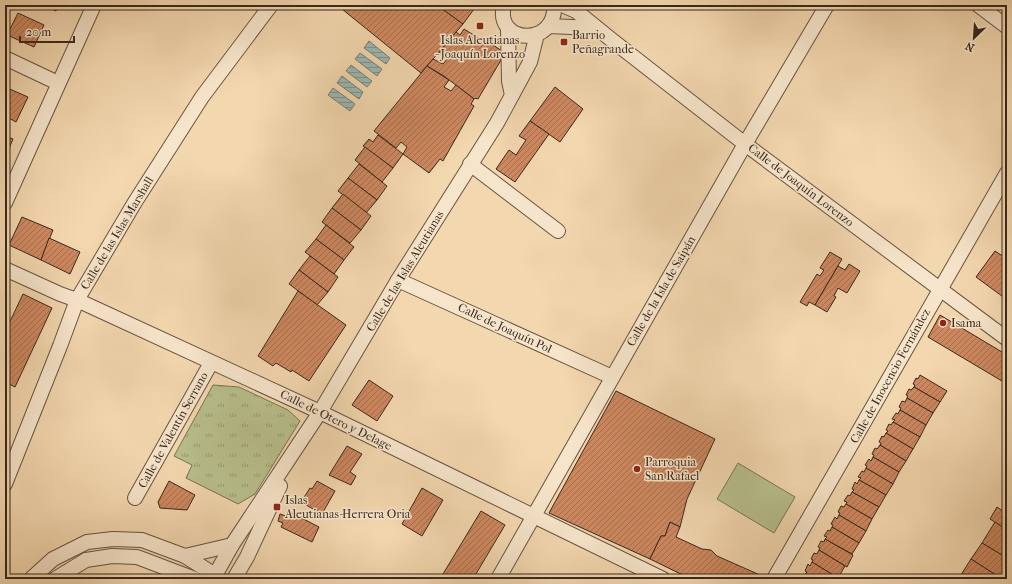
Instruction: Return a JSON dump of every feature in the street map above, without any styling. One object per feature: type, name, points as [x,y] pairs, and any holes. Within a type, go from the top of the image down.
[{"type":"street","points":[[5,203],[94,5]]},
{"type":"street","name":"Calle de las Islas Marshall","points":[[5,484],[77,300],[135,202],[202,97],[271,5]]},
{"type":"street","points":[[504,5],[503,15],[508,29],[509,81],[512,95]]},
{"type":"street","points":[[508,29],[523,36],[530,36],[544,31],[553,17],[554,5]]},
{"type":"street","name":"Calle de Joaquín Lorenzo","points":[[562,5],[576,11],[745,144],[1007,339]]},
{"type":"street","name":"Calle de la Isla de Saipán","points":[[498,579],[745,144],[827,5]]},
{"type":"street","points":[[978,5],[1007,27]]},
{"type":"street","points":[[548,26],[596,28]]},
{"type":"street","name":"Calle de las Islas Aleutianas","points":[[223,578],[232,545],[320,412],[398,280],[497,123],[530,62],[537,34]]},
{"type":"street","points":[[5,58],[58,83]]},
{"type":"street","points":[[470,164],[558,231]]},
{"type":"street","name":"Calle de Inocencio Fernández","points":[[774,579],[1007,173]]},
{"type":"street","name":"Calle de Otero y Delage","points":[[5,269],[60,294],[77,300],[320,412],[663,579]]},
{"type":"street","name":"Calle de Joaquín Pol","points":[[398,280],[612,377]]},
{"type":"street","name":"Calle de Valentín Serrano","points":[[135,498],[211,363]]},
{"type":"street","name":"Calle de las Islas Aleutianas","points":[[223,578],[247,558],[297,447]]},
{"type":"street","points":[[31,579],[53,559],[87,542],[114,539],[142,540],[185,556],[223,578]]},
{"type":"street","points":[[185,556],[232,545]]},
{"type":"street","points":[[55,579],[86,560],[112,556],[137,557],[178,576],[195,579]]},
{"type":"green space","points":[[213,385],[239,387],[288,410],[300,421],[255,494],[238,504],[186,478],[192,465],[174,456]]},
{"type":"green space","points":[[738,463],[795,497],[774,533],[717,499]]},
{"type":"water","points":[[369,41],[390,58],[386,64],[364,48]]},
{"type":"water","points":[[360,53],[382,69],[377,76],[355,59]]},
{"type":"water","points":[[351,65],[372,81],[367,87],[346,71]]},
{"type":"water","points":[[342,76],[363,92],[359,99],[337,83]]},
{"type":"water","points":[[333,88],[355,104],[350,111],[328,95]]},
{"type":"building","points":[[44,5],[59,5],[56,11]]},
{"type":"building","points":[[337,5],[437,5],[463,24],[421,73]]},
{"type":"building","points":[[437,5],[477,5],[463,24]]},
{"type":"building","points":[[18,13],[44,25],[34,47],[7,35]]},
{"type":"building","points":[[464,29],[480,39],[481,37],[502,51],[498,58],[501,60],[478,99],[474,99],[444,76],[427,66],[433,59],[443,64],[448,58],[439,53],[456,32],[460,35]]},
{"type":"building","points":[[427,66],[449,80],[444,87],[451,91],[456,85],[474,99],[471,104],[474,106],[443,161],[440,159],[429,173],[403,154],[407,147],[401,142],[396,148],[374,131]]},
{"type":"building","points":[[5,87],[28,97],[16,122],[5,116]]},
{"type":"building","points":[[555,87],[583,109],[560,142],[530,121]]},
{"type":"building","points":[[530,121],[549,134],[515,182],[496,169],[509,150],[516,155],[526,140],[519,136]]},
{"type":"building","points":[[378,135],[403,154],[393,168],[363,146],[369,139],[373,142]]},
{"type":"building","points":[[5,136],[13,139],[7,153],[5,152]]},
{"type":"building","points":[[365,147],[393,168],[382,182],[355,160]]},
{"type":"building","points":[[359,164],[387,186],[377,200],[348,178]]},
{"type":"building","points":[[348,178],[377,200],[366,213],[338,191]]},
{"type":"building","points":[[343,194],[371,216],[361,230],[332,208]]},
{"type":"building","points":[[332,208],[361,230],[350,243],[322,222]]},
{"type":"building","points":[[22,217],[53,230],[41,260],[9,245]]},
{"type":"building","points":[[326,225],[354,247],[344,260],[316,239]]},
{"type":"building","points":[[49,238],[80,252],[70,274],[41,260]]},
{"type":"building","points":[[316,239],[344,260],[334,274],[305,252]]},
{"type":"building","points":[[995,251],[1007,259],[1006,299],[976,277]]},
{"type":"building","points":[[830,252],[842,259],[815,305],[809,302],[807,306],[800,302],[817,274],[820,276],[824,270],[820,268]]},
{"type":"building","points":[[310,256],[338,277],[328,292],[299,270]]},
{"type":"building","points":[[849,264],[860,271],[847,293],[838,288],[834,296],[836,297],[827,312],[815,305],[838,266],[845,270]]},
{"type":"building","points":[[299,270],[328,292],[317,305],[289,284]]},
{"type":"building","points":[[298,291],[346,325],[309,381],[292,370],[291,372],[276,363],[273,366],[258,356]]},
{"type":"building","points":[[23,294],[52,308],[15,387],[5,382],[5,332]]},
{"type":"building","points":[[940,315],[1007,355],[1007,384],[928,337]]},
{"type":"building","points":[[920,375],[947,391],[940,402],[914,387],[915,385],[913,384],[916,378],[918,379]]},
{"type":"building","points":[[369,380],[393,396],[377,421],[352,405]]},
{"type":"building","points":[[914,387],[940,402],[933,413],[907,398],[908,396],[906,395],[909,389],[911,390]]},
{"type":"building","name":"Parroquia San Rafael","points":[[616,391],[715,439],[687,499],[680,527],[670,522],[665,536],[661,536],[650,559],[549,513]]},
{"type":"building","points":[[907,398],[933,413],[926,425],[900,410],[901,408],[899,407],[902,401],[905,402]]},
{"type":"building","points":[[900,410],[926,425],[920,437],[893,422],[895,420],[892,419]]},
{"type":"building","points":[[893,422],[920,437],[913,449],[886,433],[888,431],[886,430],[889,424],[891,425]]},
{"type":"building","points":[[886,433],[913,449],[906,461],[880,445],[881,443],[879,442],[882,436],[884,437]]},
{"type":"building","points":[[880,445],[906,461],[899,472],[873,457],[874,455],[872,454],[875,448],[877,449]]},
{"type":"building","points":[[347,446],[362,454],[350,472],[356,476],[351,485],[329,475]]},
{"type":"building","points":[[873,457],[899,472],[893,484],[866,468],[867,466],[865,465],[869,459],[871,461]]},
{"type":"building","points":[[866,468],[893,484],[886,495],[859,480],[861,478],[858,477]]},
{"type":"building","points":[[859,480],[886,495],[879,507],[852,492],[854,490],[852,489],[855,482],[857,484]]},
{"type":"building","points":[[169,481],[195,495],[187,510],[160,508],[158,502]]},
{"type":"building","points":[[317,481],[335,491],[322,514],[301,502],[310,488],[312,489]]},
{"type":"building","points":[[422,488],[443,500],[422,536],[402,524]]},
{"type":"building","points":[[852,492],[879,507],[872,519],[846,504],[847,502],[844,501]]},
{"type":"building","points":[[846,504],[872,519],[866,531],[839,515],[840,513],[838,512],[841,506],[844,507]]},
{"type":"building","points":[[997,507],[1007,514],[1007,530],[990,519]]},
{"type":"building","points":[[288,511],[319,527],[312,542],[281,527],[283,523],[278,521],[280,514],[286,516]]},
{"type":"building","points":[[481,511],[505,525],[473,579],[440,579]]},
{"type":"building","points":[[839,515],[866,531],[859,543],[832,527],[833,525],[831,524],[835,517],[837,519]]},
{"type":"building","points":[[670,522],[680,527],[676,537],[702,549],[711,550],[717,556],[760,575],[758,579],[691,579],[650,559],[661,536],[665,536]]},
{"type":"building","points":[[995,522],[1007,530],[1007,558],[982,543]]},
{"type":"building","points":[[832,527],[859,543],[852,554],[825,539],[827,537],[824,536]]},
{"type":"building","points":[[825,539],[853,555],[847,567],[819,550],[820,548],[818,547],[821,541],[824,542]]},
{"type":"building","points":[[982,543],[1007,558],[1007,579],[1002,579],[971,559]]},
{"type":"building","points":[[819,550],[845,566],[838,578],[812,562],[813,560],[811,559],[814,553],[817,554]]},
{"type":"building","points":[[971,559],[1002,579],[959,578]]},
{"type":"building","points":[[812,562],[838,579],[814,579],[805,574],[807,572],[805,571],[808,564],[810,566]]},
{"type":"building","points":[[805,574],[814,579],[800,579],[801,576],[803,577]]},
{"type":"place","name":"Islas Aleutianas - Joaquín Lorenzo","points":[[480,26]]},
{"type":"place","name":"Barrio Peñagrande","points":[[564,42]]},
{"type":"place","name":"Isama","points":[[943,323]]},
{"type":"place","name":"Parroquia San Rafael","points":[[637,469]]},
{"type":"place","name":"Islas Aleutianas-Herrera Oria","points":[[277,507]]}]
